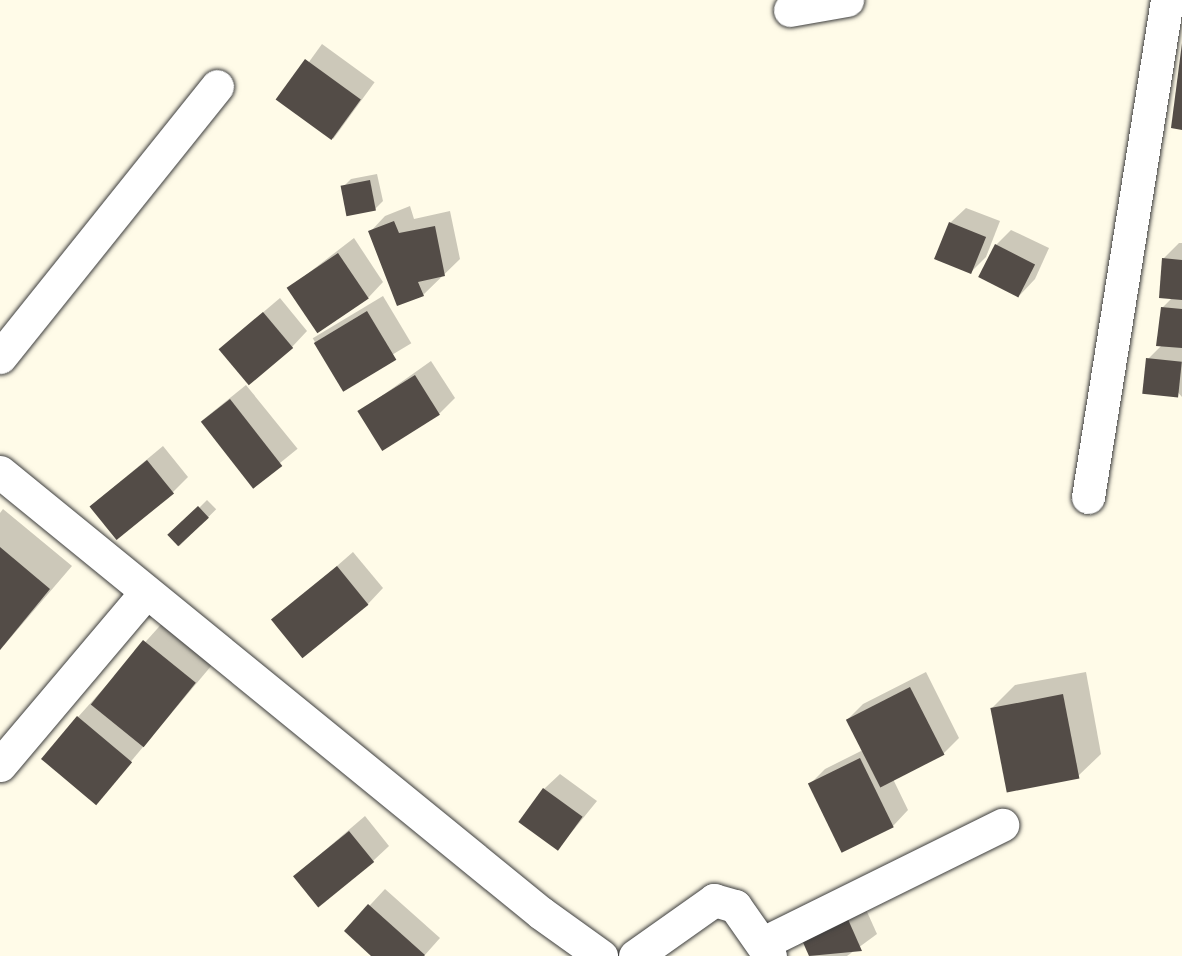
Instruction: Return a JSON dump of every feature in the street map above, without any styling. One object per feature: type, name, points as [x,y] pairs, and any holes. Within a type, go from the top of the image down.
[{"type":"street","points":[[790,9],[847,0]]},
{"type":"street","points":[[1088,496],[1167,0]]},
{"type":"street","points":[[0,357],[217,86]]},
{"type":"street","points":[[0,472],[146,592],[601,956]]},
{"type":"street","points":[[0,765],[146,592]]},
{"type":"street","points":[[635,956],[714,900],[735,906],[767,949],[1002,825]]},
{"type":"building","points":[[1182,43],[1182,130],[1171,128]]},
{"type":"building","points":[[305,59],[361,100],[331,140],[276,99]]},
{"type":"building","points":[[370,180],[376,210],[346,216],[341,186]]},
{"type":"building","points":[[394,221],[399,233],[435,226],[445,276],[418,282],[424,296],[397,306],[368,231]]},
{"type":"building","points":[[949,222],[986,237],[971,274],[934,259]]},
{"type":"building","points":[[995,244],[1035,264],[1018,297],[978,277]]},
{"type":"building","points":[[338,253],[369,299],[317,333],[287,288]]},
{"type":"building","points":[[1162,258],[1182,260],[1182,300],[1159,298]]},
{"type":"building","points":[[1161,307],[1182,309],[1182,348],[1156,346]]},
{"type":"building","points":[[367,311],[396,360],[343,392],[314,343]]},
{"type":"building","points":[[263,312],[293,348],[249,385],[219,349]]},
{"type":"building","points":[[1146,358],[1182,362],[1178,398],[1142,394]]},
{"type":"building","points":[[415,375],[440,415],[382,451],[357,411]]},
{"type":"building","points":[[230,399],[282,466],[253,489],[201,422]]},
{"type":"building","points":[[147,460],[174,493],[117,540],[89,507]]},
{"type":"building","points":[[198,506],[209,518],[178,546],[167,535]]},
{"type":"building","points":[[0,547],[50,589],[0,650]]},
{"type":"building","points":[[337,566],[368,605],[302,658],[271,619]]},
{"type":"building","points":[[143,640],[196,683],[144,747],[91,705]]},
{"type":"building","points":[[910,687],[945,755],[880,787],[846,720]]},
{"type":"building","points":[[1063,694],[1079,778],[1007,793],[990,708]]},
{"type":"building","points":[[77,716],[132,762],[96,805],[41,759]]},
{"type":"building","points":[[860,758],[894,827],[842,853],[808,783]]},
{"type":"building","points":[[543,788],[583,817],[558,851],[518,822]]},
{"type":"building","points":[[349,831],[374,862],[318,907],[293,876]]},
{"type":"building","points":[[368,904],[425,955],[371,956],[344,931]]},
{"type":"building","points":[[843,908],[862,951],[809,956],[797,929]]}]
